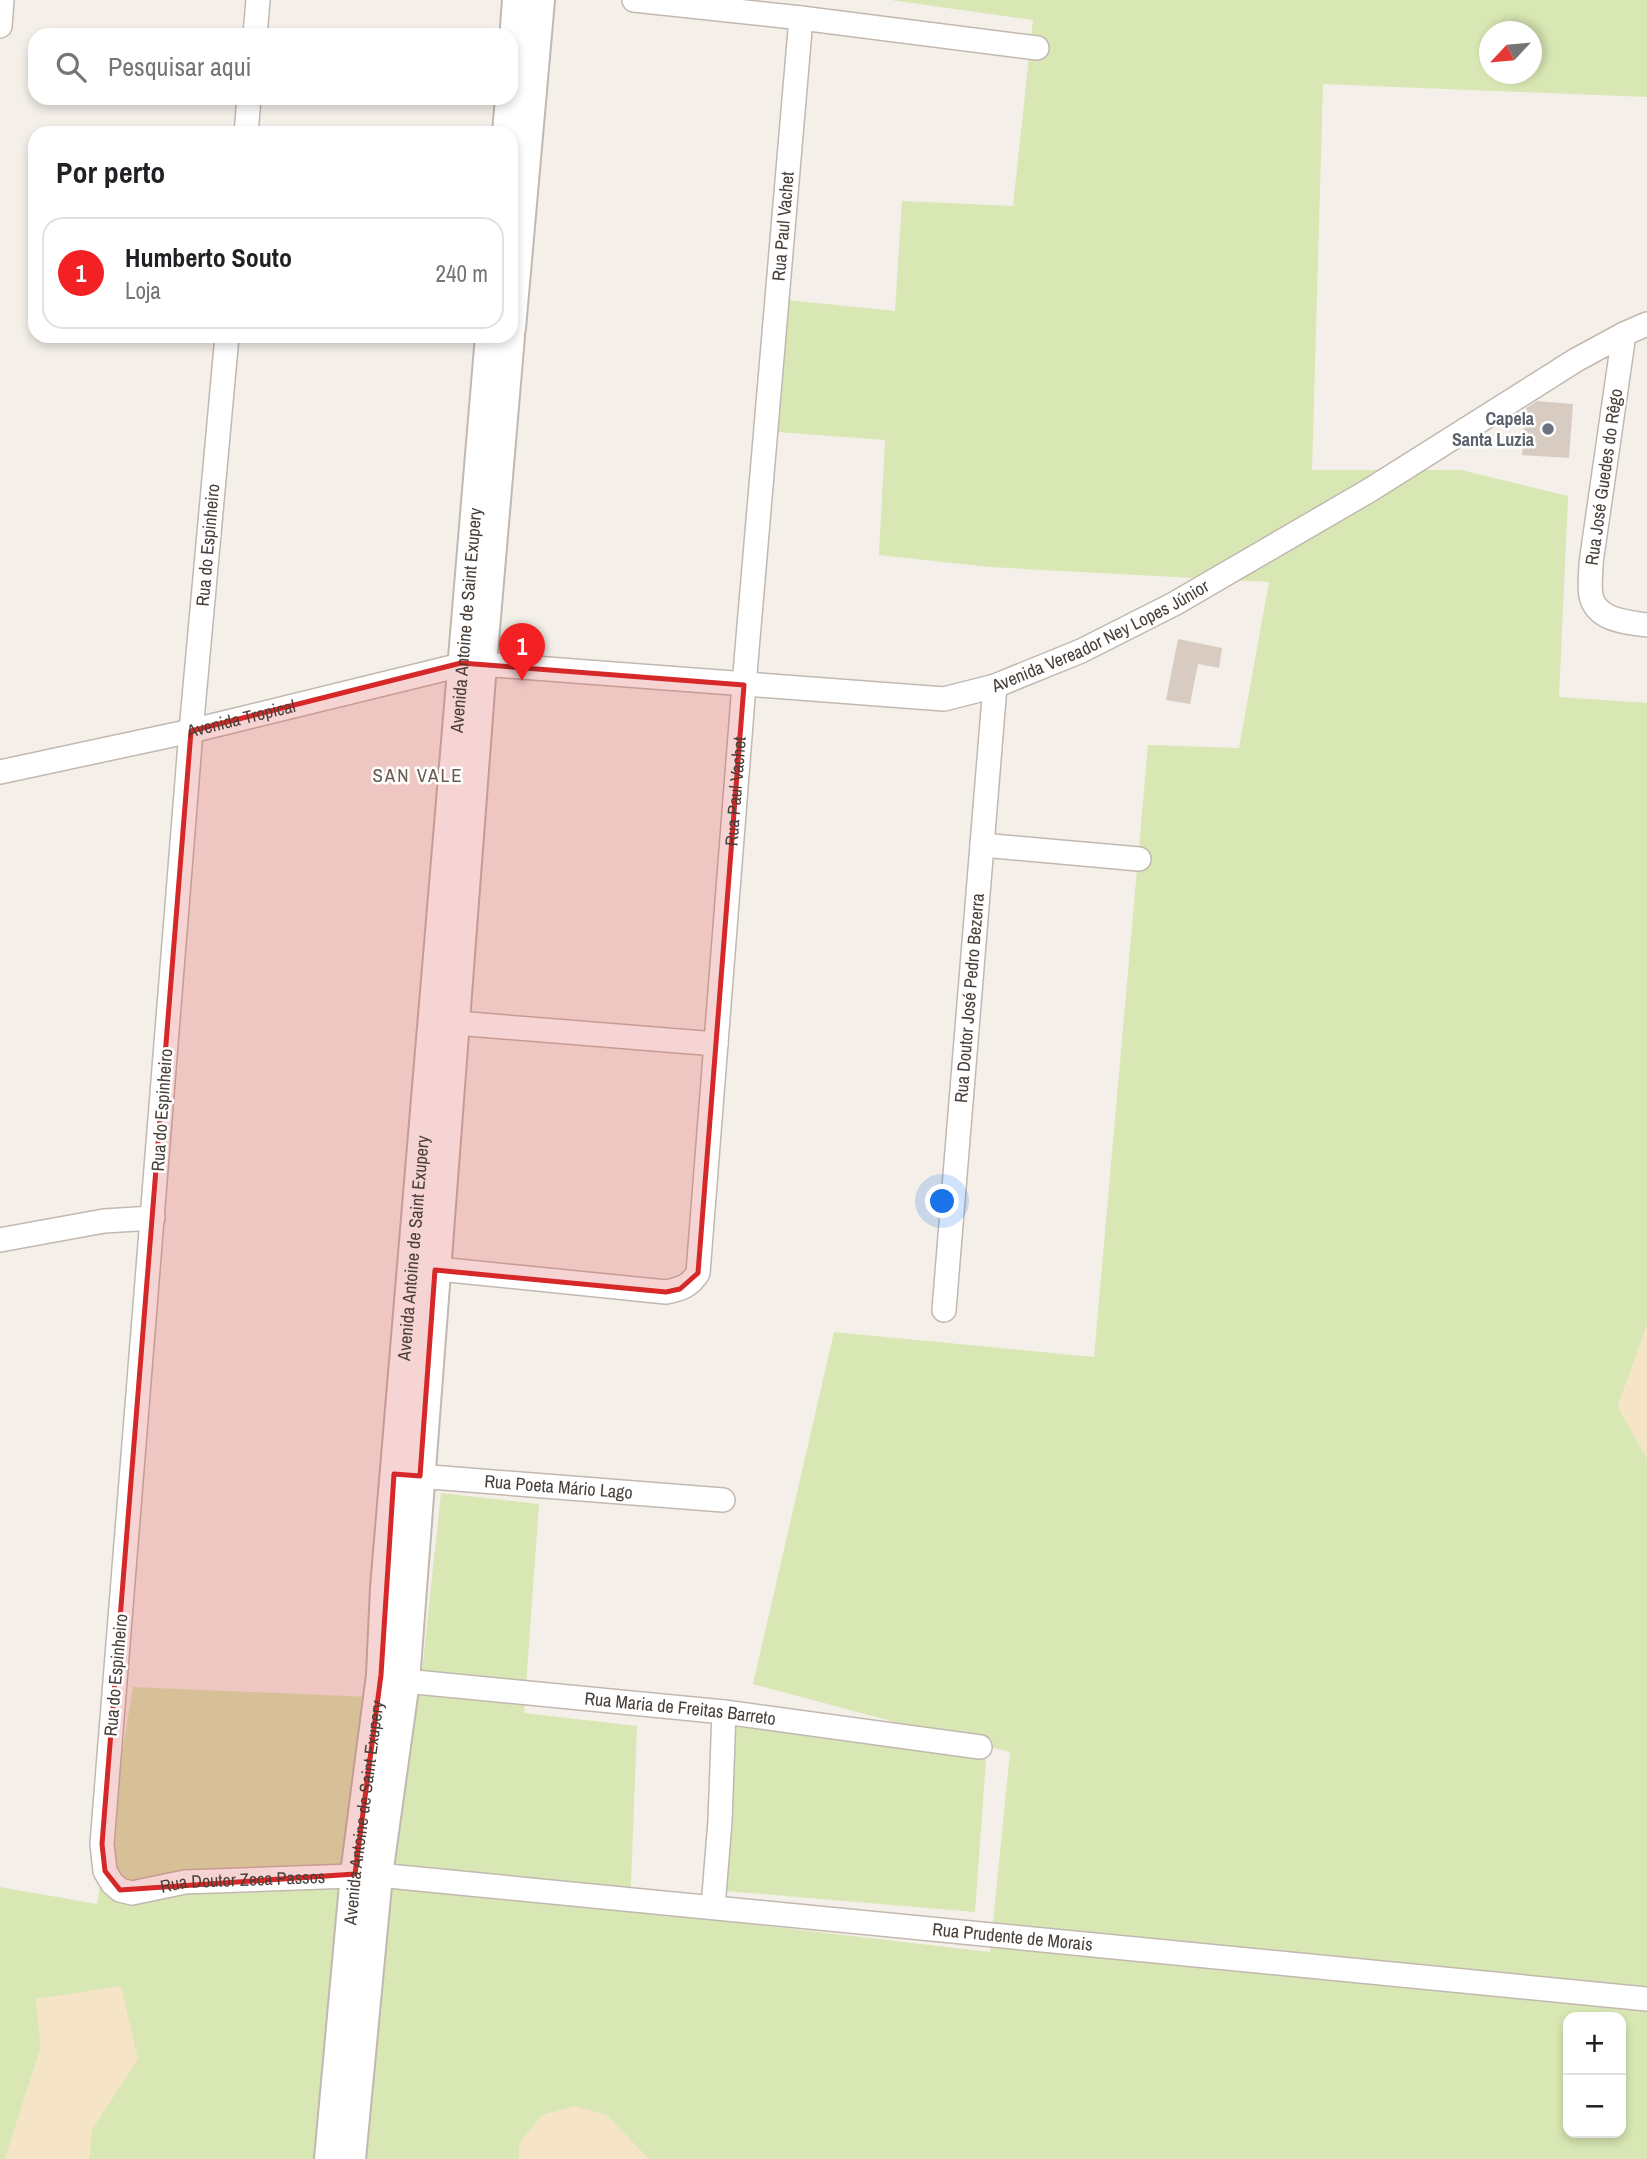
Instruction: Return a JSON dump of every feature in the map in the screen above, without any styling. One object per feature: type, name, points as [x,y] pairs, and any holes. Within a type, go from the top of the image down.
[{"type":"street","points":[[0,26],[2,0]]},
{"type":"street","points":[[256,28],[258,0]]},
{"type":"street","points":[[515,28],[517,0]]},
{"type":"street","points":[[518,239],[540,0]]},
{"type":"street","points":[[634,0],[1037,48]]},
{"type":"street","name":"Rua Paul Vachet","points":[[424,1268],[666,1292],[692,1283],[698,1273],[744,685],[801,18]]},
{"type":"street","points":[[247,126],[248,105]]},
{"type":"street","points":[[508,126],[510,105]]},
{"type":"street","name":"Avenida Vereador Ney Lopes Júnior","points":[[472,664],[944,699],[995,686],[1081,651],[1174,604],[1370,490],[1576,360],[1647,324]]},
{"type":"street","name":"Rua José Guedes do Rêgo","points":[[1624,334],[1591,563],[1591,596],[1597,608],[1607,616],[1624,622],[1647,625]]},
{"type":"street","name":"Rua do Espinheiro","points":[[112,1883],[105,1871],[102,1844],[191,731],[226,343]]},
{"type":"street","name":"Avenida Antoine de Saint Exupery","points":[[329,2159],[393,1678],[491,435],[490,343]]},
{"type":"street","name":"Avenida Antoine de Saint Exupery","points":[[491,435],[509,343]]},
{"type":"street","name":"Avenida Tropical","points":[[0,772],[191,731],[472,664]]},
{"type":"street","name":"Avenida Antoine de Saint Exupery","points":[[424,1268],[456,1023],[472,664]]},
{"type":"street","name":"Rua Doutor José Pedro Bezerra","points":[[944,1310],[995,686]]},
{"type":"street","points":[[982,845],[1139,859]]},
{"type":"street","points":[[456,1023],[716,1044]]},
{"type":"street","points":[[0,1240],[104,1221],[153,1218]]},
{"type":"street","name":"Rua Poeta Mário Lago","points":[[407,1475],[723,1500]]},
{"type":"street","name":"Rua Maria de Freitas Barreto","points":[[393,1678],[724,1712],[979,1747]]},
{"type":"street","points":[[713,1908],[720,1821],[724,1712]]},
{"type":"street","name":"Avenida Antoine de Saint Exupery","points":[[351,2159],[366,1875]]},
{"type":"street","name":"Rua Doutor Zeca Passos","points":[[112,1883],[120,1890],[132,1893],[185,1882],[366,1875]]},
{"type":"street","name":"Rua Prudente de Morais","points":[[366,1875],[1647,1999]]},
{"type":"highlighted area","points":[[461,663],[744,685],[698,1273],[680,1289],[666,1292],[435,1270],[420,1476],[394,1474],[381,1675],[355,1874],[120,1890],[105,1871],[102,1844],[191,731]]},
{"type":"green space","points":[[891,0],[1647,0],[1647,97],[1323,84],[1312,470],[1461,470],[1568,496],[1559,697],[1647,703],[1647,1325],[1618,1406],[1647,1459],[1647,2159],[649,2159],[606,2115],[520,2142],[519,2159],[89,2159],[92,2129],[138,2059],[36,1999],[41,2047],[5,2159],[0,2159],[0,1887],[97,1904],[133,1687],[419,1699],[441,1493],[539,1504],[524,1713],[637,1726],[630,1910],[990,1952],[1010,1752],[987,1746],[975,1912],[713,1890],[723,1726],[985,1746],[753,1684],[834,1332],[1094,1357],[1148,745],[1239,748],[1269,582],[990,567],[879,555],[885,440],[777,432],[787,300],[895,311],[902,201],[1013,206],[1033,20]]},
{"type":"sand","points":[[1647,1325],[1647,1459],[1618,1407]]},
{"type":"sand","points":[[121,1986],[138,2059],[92,2129],[89,2159],[5,2159],[41,2047],[36,1999]]},
{"type":"sand","points":[[575,2106],[606,2115],[649,2159],[519,2159],[520,2142],[542,2115]]},
{"type":"building","name":"Capela Santa Luzia","points":[[1537,401],[1573,404],[1569,458],[1522,455],[1526,408]]},
{"type":"building","points":[[1178,639],[1222,648],[1219,668],[1198,664],[1190,704],[1166,700]]},
{"type":"place","name":"Capela Santa Luzia","points":[[1548,429]]},
{"type":"place","name":"Humberto Souto","points":[[522,681]]},
{"type":"district","name":"SAN VALE","points":[[418,775]]}]
